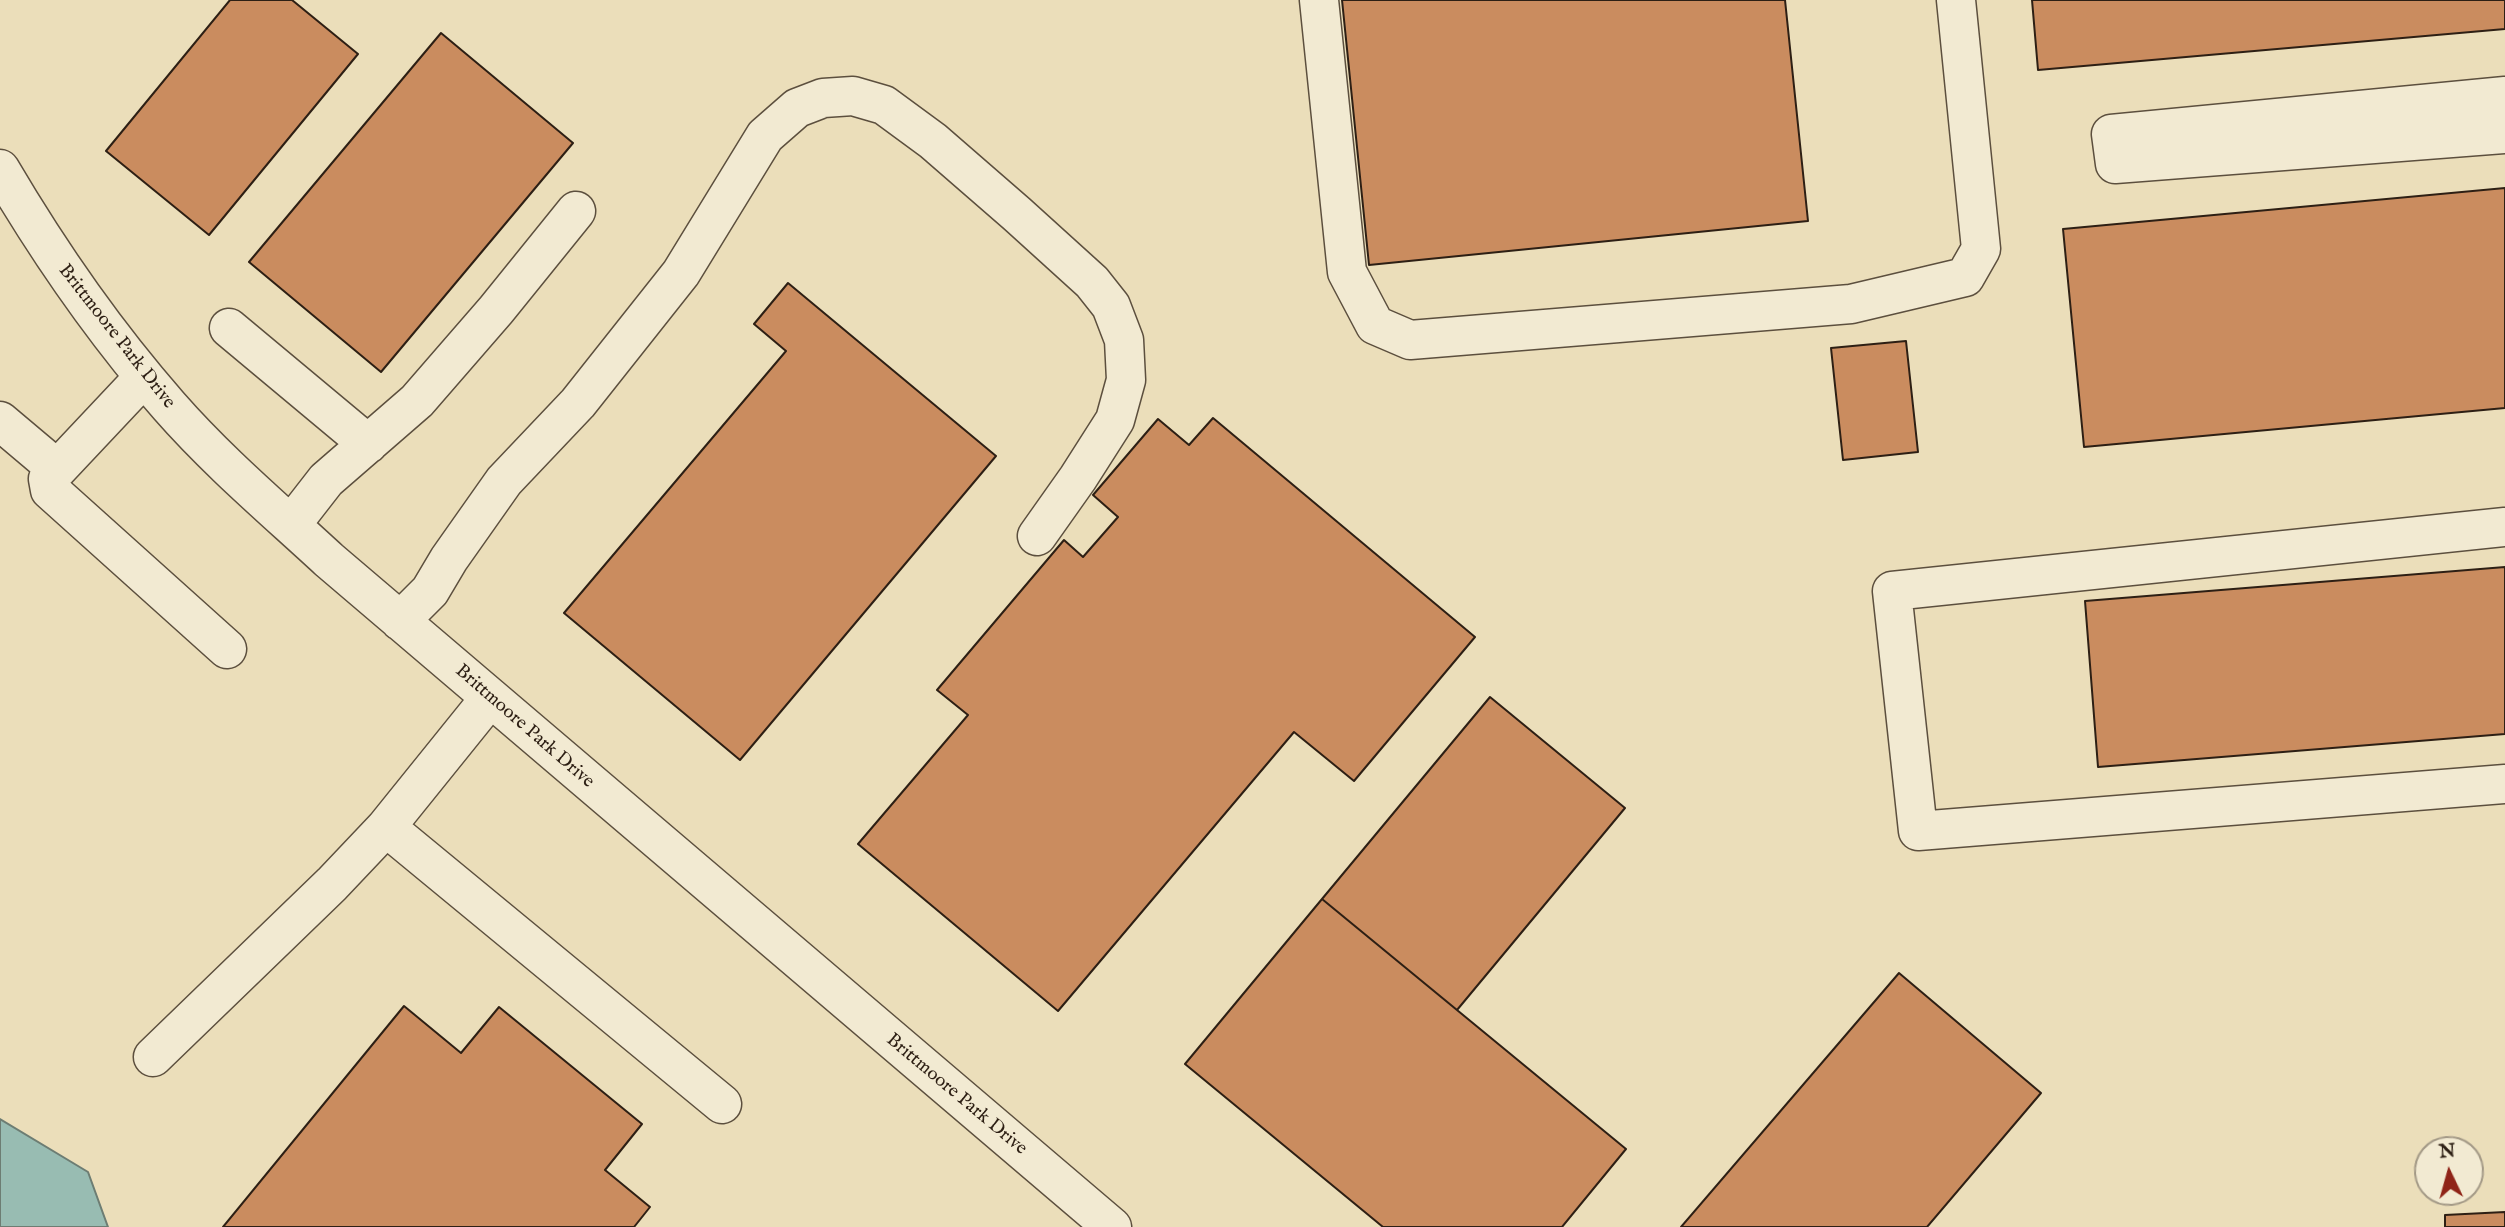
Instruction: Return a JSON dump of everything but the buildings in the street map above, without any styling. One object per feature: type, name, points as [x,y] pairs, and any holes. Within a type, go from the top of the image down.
[{"type":"street","points":[[1319,0],[1347,272],[1375,325],[1410,340],[1851,304],[1965,277],[1981,249],[1956,0]]},
{"type":"street","points":[[400,621],[430,592],[449,559],[505,481],[578,403],[681,273],[765,136],[797,108],[823,98],[853,96],[884,105],[933,141],[1007,205],[1092,282],[1111,306],[1124,340],[1126,380],[1115,420],[1079,478],[1037,536]]},
{"type":"street","points":[[2479,124],[2111,134],[2115,164],[2479,124],[2505,96]]},
{"type":"street","name":"Brittmoore Park Drive","points":[[0,169],[40,238],[80,297],[170,408],[221,461],[400,621],[1112,1227]]},
{"type":"street","points":[[291,525],[326,480],[417,401],[496,310],[576,211]]},
{"type":"street","points":[[229,328],[368,444]]},
{"type":"street","points":[[144,377],[48,479],[50,490],[227,649]]},
{"type":"street","points":[[0,421],[57,469]]},
{"type":"street","points":[[2505,527],[1892,592],[1918,831],[2505,784]]},
{"type":"street","points":[[153,1056],[332,884],[386,827],[490,698]]},
{"type":"street","points":[[386,827],[722,1104]]},
{"type":"water","points":[[0,1119],[88,1172],[108,1227],[0,1227]]}]
